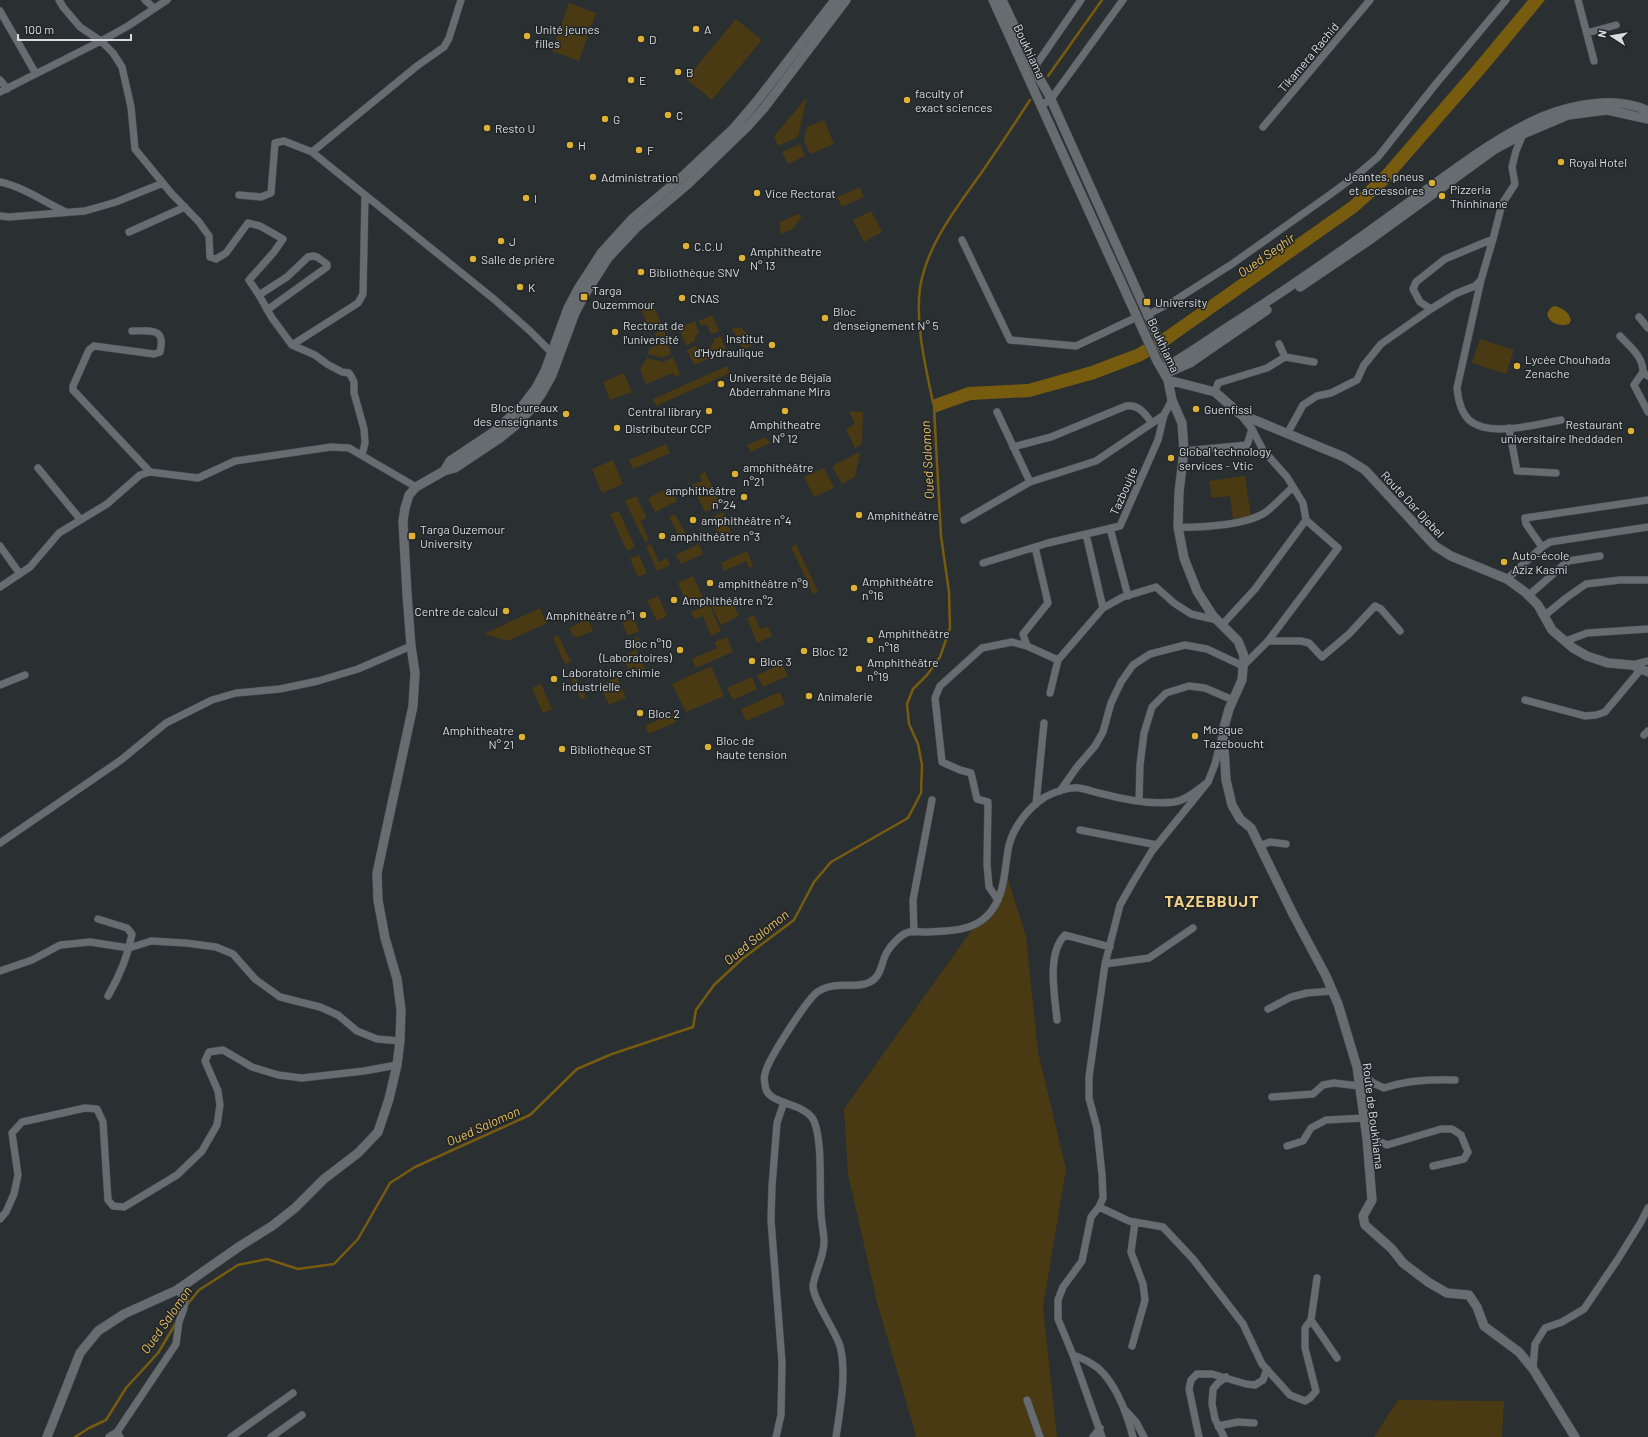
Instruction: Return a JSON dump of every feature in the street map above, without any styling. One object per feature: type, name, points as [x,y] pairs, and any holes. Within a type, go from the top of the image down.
[{"type":"street","points":[[59,0],[62,7],[80,27],[101,41],[113,53],[122,67],[131,107],[135,149],[163,183],[199,222],[209,236],[210,257],[216,259],[226,253],[248,223],[260,226],[283,239],[274,252],[249,280],[267,310],[292,345],[315,355],[327,364],[342,372],[349,373],[351,376],[354,382],[354,393],[364,429],[365,443],[362,455]]},
{"type":"street","points":[[145,0],[154,8]]},
{"type":"street","points":[[0,80],[3,90],[101,41],[128,26],[167,0]]},
{"type":"street","points":[[312,152],[417,66],[444,47],[449,38],[460,0]]},
{"type":"street","points":[[444,471],[448,463],[495,431],[524,404],[542,377],[589,270],[616,235],[632,219],[683,176],[734,128],[757,101],[835,0]]},
{"type":"street","points":[[47,1437],[80,1353],[98,1331],[124,1314],[177,1290],[240,1246],[272,1226],[295,1208],[324,1179],[358,1153],[378,1132],[389,1099],[397,1065],[400,1041],[401,1010],[397,979],[378,900],[377,873],[413,706],[415,672],[411,646],[403,521],[409,495],[416,487],[444,471],[454,468],[500,438],[516,425],[530,410],[552,375],[571,311],[585,294],[608,258],[637,227],[688,184],[748,126],[846,0]]},
{"type":"street","name":"Boukhiama","points":[[993,0],[1139,321],[1166,368]]},
{"type":"street","name":"Boukhiama","points":[[1002,0],[1036,72],[1050,97],[1148,318],[1166,368],[1172,400],[1182,423],[1184,450],[1179,492],[1178,527],[1184,558],[1197,591],[1213,616],[1238,641],[1244,656],[1242,680],[1233,700],[1223,730]]},
{"type":"street","points":[[1036,72],[1081,0]]},
{"type":"street","points":[[1040,102],[1050,97],[1123,0]]},
{"type":"street","name":"Tikamera Rachid","points":[[1263,127],[1370,0]]},
{"type":"street","points":[[1148,318],[1232,264],[1334,192],[1373,161],[1384,150],[1435,85],[1506,0]]},
{"type":"street","points":[[1579,0],[1594,60]]},
{"type":"street","points":[[0,11],[36,74]]},
{"type":"street","points":[[1587,32],[1616,25]]},
{"type":"street","points":[[1166,368],[1268,302],[1388,215],[1482,151],[1520,128],[1562,110],[1581,106],[1616,103],[1648,111]]},
{"type":"street","points":[[1166,368],[1190,363],[1368,241],[1495,149],[1523,134],[1568,115],[1607,110],[1648,119]]},
{"type":"street","points":[[1523,134],[1516,151],[1512,167],[1515,184],[1502,204],[1494,239],[1481,280],[1457,388],[1463,411],[1469,419],[1476,424],[1491,428],[1510,428],[1561,420]]},
{"type":"street","points":[[239,195],[261,197],[271,193],[275,143],[284,141],[312,152],[495,300],[552,353]]},
{"type":"street","points":[[0,182],[28,192],[46,203],[68,212]]},
{"type":"street","points":[[0,216],[9,217],[84,211],[116,202],[163,183]]},
{"type":"street","points":[[292,345],[358,303],[363,294],[365,196]]},
{"type":"street","points":[[129,232],[185,207]]},
{"type":"street","points":[[1431,309],[1423,306],[1417,297],[1413,289],[1416,282],[1445,259],[1494,239]]},
{"type":"street","points":[[962,240],[1010,340],[1076,346],[1139,321]]},
{"type":"street","points":[[259,295],[287,277],[308,257],[317,257],[328,264],[327,267],[267,310]]},
{"type":"street","points":[[1287,434],[1303,405],[1317,396],[1331,393],[1357,380],[1364,365],[1381,344],[1431,309],[1455,294],[1475,286],[1481,280]]},
{"type":"street","points":[[1639,317],[1648,328]]},
{"type":"street","points":[[132,331],[153,331],[160,334],[163,341],[160,352],[154,354],[94,346],[89,350],[73,386],[73,390],[150,472]]},
{"type":"street","points":[[1620,336],[1637,353],[1643,363],[1646,374],[1634,385],[1648,412]]},
{"type":"street","points":[[1279,344],[1285,357]]},
{"type":"street","points":[[1215,392],[1218,383],[1267,368],[1285,357],[1314,362]]},
{"type":"street","name":"Route Dar Djebel","points":[[1166,368],[1215,392],[1240,414],[1344,457],[1365,470],[1435,546],[1451,556],[1507,579],[1538,605],[1552,630],[1566,641],[1587,656],[1608,663],[1632,665],[1645,671]]},
{"type":"street","name":"Tazboujte","points":[[983,563],[1035,547],[1120,526],[1158,440],[1164,415],[1172,400]]},
{"type":"street","points":[[1013,447],[1051,437],[1131,405],[1140,408],[1152,423]]},
{"type":"street","points":[[997,412],[1030,482]]},
{"type":"street","points":[[1060,791],[1101,736],[1111,703],[1120,682],[1133,665],[1150,654],[1186,645],[1207,649],[1243,666],[1268,641],[1338,548],[1306,520],[1303,503],[1293,486],[1263,450],[1252,429],[1240,414]]},
{"type":"street","points":[[964,520],[1030,482],[1096,461],[1164,415]]},
{"type":"street","points":[[1510,428],[1517,471],[1556,473]]},
{"type":"street","points":[[1184,450],[1247,445],[1252,429]]},
{"type":"street","points":[[0,587],[30,567],[60,533],[107,504],[140,475],[150,472],[198,478],[235,461],[331,447],[349,448],[416,487]]},
{"type":"street","points":[[38,468],[80,520]]},
{"type":"street","points":[[1178,527],[1198,528],[1251,519],[1266,512],[1293,486]]},
{"type":"street","points":[[1542,547],[1526,524],[1525,518],[1648,500]]},
{"type":"street","points":[[1050,693],[1058,660],[1103,608],[1128,596],[1156,587],[1174,603],[1191,614],[1219,622],[1255,589],[1306,520]]},
{"type":"street","points":[[1507,579],[1542,547],[1550,542],[1648,527]]},
{"type":"street","points":[[1110,528],[1128,596]]},
{"type":"street","points":[[1086,534],[1103,608]]},
{"type":"street","points":[[0,546],[20,574]]},
{"type":"street","points":[[998,900],[989,887],[987,864],[988,802],[977,798],[971,773],[942,762],[935,698],[940,686],[982,648],[1012,642],[1023,634],[1048,603],[1035,547]]},
{"type":"street","points":[[1528,596],[1568,561],[1600,556]]},
{"type":"street","points":[[1544,616],[1586,584],[1620,580],[1648,580]]},
{"type":"street","points":[[1268,641],[1301,640],[1309,643],[1322,657],[1349,634],[1375,606],[1381,609],[1400,631]]},
{"type":"street","points":[[1566,641],[1587,633],[1648,629]]},
{"type":"street","points":[[1023,634],[1027,646]]},
{"type":"street","points":[[1012,642],[1027,646],[1058,660]]},
{"type":"street","points":[[0,843],[121,760],[166,723],[212,700],[236,693],[280,689],[318,681],[358,669],[411,646]]},
{"type":"street","points":[[1632,665],[1648,661]]},
{"type":"street","points":[[1525,700],[1585,716],[1596,715],[1605,712],[1645,671]]},
{"type":"street","points":[[0,685],[25,675]]},
{"type":"street","points":[[1139,801],[1140,765],[1144,734],[1152,706],[1166,693],[1189,686],[1205,688],[1233,700]]},
{"type":"street","points":[[1036,804],[1044,723]]},
{"type":"street","points":[[1102,1437],[1100,1428],[1058,1318],[1058,1300],[1063,1287],[1082,1261],[1091,1217],[1099,1207],[1103,1198],[1097,1128],[1089,1098],[1089,1077],[1105,964],[1120,905],[1133,882],[1158,845],[1208,782],[1223,730]]},
{"type":"street","name":"Route de Boukhiama","points":[[1223,730],[1226,780],[1232,805],[1240,819],[1251,828],[1332,991],[1357,1067],[1366,1135],[1372,1200],[1363,1216],[1365,1225],[1392,1249],[1403,1263],[1428,1282],[1448,1293],[1469,1295],[1477,1307],[1484,1326],[1519,1352],[1533,1369],[1575,1437]]},
{"type":"street","points":[[836,1437],[843,1372],[840,1347],[827,1316],[816,1299],[813,1286],[821,1259],[824,1242],[821,1212],[818,1136],[813,1118],[801,1108],[772,1098],[765,1088],[764,1073],[775,1051],[817,992],[830,986],[843,984],[858,985],[870,982],[880,972],[887,952],[900,937],[910,932],[944,931],[965,928],[976,924],[988,915],[998,900],[1005,879],[1010,844],[1014,832],[1026,813],[1045,797],[1060,791],[1078,788],[1139,801],[1175,802],[1189,796],[1208,782]]},
{"type":"street","points":[[914,932],[913,900],[932,800]]},
{"type":"street","points":[[1080,830],[1158,845]]},
{"type":"street","points":[[1259,846],[1270,842],[1286,844]]},
{"type":"street","points":[[98,918],[127,928],[132,934],[129,948],[115,984],[108,996]]},
{"type":"street","points":[[1105,964],[1149,958],[1193,928]]},
{"type":"street","points":[[1057,1020],[1053,967],[1060,941],[1065,935],[1110,947]]},
{"type":"street","points":[[0,971],[32,960],[60,945],[90,942],[129,948],[152,941],[216,947],[233,954],[255,979],[280,997],[320,1007],[338,1015],[357,1031],[377,1039],[400,1041]]},
{"type":"street","points":[[1268,1009],[1291,997],[1307,993],[1332,991]]},
{"type":"street","points":[[0,1219],[6,1212],[14,1194],[18,1175],[12,1133],[22,1122],[85,1108],[97,1110],[103,1122],[108,1200],[113,1206],[124,1206],[178,1175],[202,1151],[217,1125],[220,1105],[218,1091],[205,1061],[209,1052],[223,1050],[252,1067],[278,1075],[302,1078],[364,1071],[397,1065]]},
{"type":"street","points":[[1357,1067],[1373,1083],[1384,1088],[1432,1079],[1455,1080]]},
{"type":"street","points":[[1272,1097],[1313,1094],[1323,1085],[1334,1082],[1360,1086]]},
{"type":"street","points":[[776,1437],[781,1415],[782,1362],[772,1220],[772,1193],[777,1123],[784,1102]]},
{"type":"street","points":[[1288,1146],[1303,1141],[1311,1128],[1326,1120],[1364,1118]]},
{"type":"street","points":[[1366,1135],[1387,1145],[1441,1129],[1452,1130],[1461,1136],[1468,1152],[1464,1159],[1433,1166]]},
{"type":"street","points":[[1099,1207],[1135,1222],[1163,1227],[1193,1259],[1243,1324],[1262,1364],[1290,1395],[1305,1401],[1316,1391],[1304,1348],[1305,1328],[1311,1320],[1317,1278]]},
{"type":"street","points":[[1533,1369],[1536,1344],[1545,1328],[1562,1322],[1584,1309],[1626,1246],[1648,1208]]},
{"type":"street","points":[[1132,1346],[1145,1300],[1143,1284],[1131,1252],[1135,1222]]},
{"type":"street","points":[[109,1437],[118,1435],[176,1344],[179,1322],[184,1308],[185,1298],[177,1290]]},
{"type":"street","points":[[1311,1320],[1337,1358]]},
{"type":"street","points":[[1073,1355],[1089,1361],[1099,1369],[1112,1387],[1125,1410],[1133,1437]]},
{"type":"street","points":[[1199,1437],[1189,1389],[1191,1380],[1197,1374],[1212,1374],[1254,1385],[1263,1380],[1267,1369]]},
{"type":"street","points":[[1224,1437],[1215,1419],[1212,1404],[1213,1389],[1218,1382],[1226,1377]]},
{"type":"street","points":[[231,1437],[294,1393]]},
{"type":"street","points":[[1028,1400],[1040,1437]]},
{"type":"street","points":[[1125,1410],[1136,1422],[1144,1437]]},
{"type":"street","points":[[271,1437],[302,1415]]},
{"type":"street","points":[[1218,1426],[1238,1422],[1254,1423]]},
{"type":"street","points":[[1093,1437],[1100,1428]]},
{"type":"shaded area","points":[[1528,0],[1545,0],[1488,69],[1387,185],[1357,212],[1167,346],[1142,361],[1095,379],[1030,397],[971,400],[934,413],[932,400],[968,387],[1028,384],[1091,366],[1136,349],[1160,335],[1349,202],[1378,176]]},
{"type":"shaded area","points":[[569,3],[596,13],[579,61],[552,51]]},
{"type":"shaded area","points":[[736,19],[762,40],[712,100],[686,79]]},
{"type":"shaded area","points":[[807,97],[798,137],[778,146],[774,136]]},
{"type":"shaded area","points":[[824,120],[834,144],[810,154],[804,140],[807,127]]},
{"type":"shaded area","points":[[800,144],[805,156],[788,164],[782,152]]},
{"type":"shaded area","points":[[860,187],[864,197],[842,207],[837,197]]},
{"type":"shaded area","points":[[871,211],[882,232],[864,242],[853,220]]},
{"type":"shaded area","points":[[798,214],[802,216],[793,229],[780,234],[780,222]]},
{"type":"shaded area","points":[[651,300],[661,323],[649,328],[639,305]]},
{"type":"shaded area","points":[[1554,306],[1567,312],[1571,320],[1569,324],[1559,325],[1551,321],[1547,314]]},
{"type":"shaded area","points":[[712,315],[719,331],[712,334],[709,331],[709,327],[704,324],[701,326],[699,321]]},
{"type":"shaded area","points":[[695,321],[699,332],[695,337],[695,341],[686,346],[679,328]]},
{"type":"shaded area","points":[[732,328],[741,328],[758,343],[743,349]]},
{"type":"shaded area","points":[[664,330],[671,354],[662,358],[648,354],[649,349],[660,343],[655,333]]},
{"type":"shaded area","points":[[721,336],[726,350],[713,358],[709,349],[714,339]]},
{"type":"shaded area","points":[[1480,339],[1514,350],[1506,374],[1472,363]]},
{"type":"shaded area","points":[[695,346],[700,350],[705,351],[709,359],[694,365],[687,350]]},
{"type":"shaded area","points":[[673,357],[680,374],[675,377],[673,373],[646,384],[640,369],[647,358],[663,362]]},
{"type":"shaded area","points":[[727,366],[730,373],[656,406],[653,399]]},
{"type":"shaded area","points":[[624,373],[632,392],[610,400],[603,382]]},
{"type":"shaded area","points":[[849,411],[863,412],[862,444],[855,448],[846,429],[855,424]]},
{"type":"shaded area","points":[[766,437],[770,443],[751,452],[747,445]]},
{"type":"shaded area","points":[[666,444],[670,453],[633,469],[629,460]]},
{"type":"shaded area","points":[[860,452],[855,477],[842,484],[832,466]]},
{"type":"shaded area","points":[[613,460],[623,484],[602,493],[592,469]]},
{"type":"shaded area","points":[[824,468],[834,488],[814,497],[804,477]]},
{"type":"shaded area","points":[[705,472],[720,505],[705,512],[692,485],[702,481],[699,475]]},
{"type":"shaded area","points":[[1245,476],[1251,516],[1233,519],[1230,496],[1212,498],[1209,481]]},
{"type":"shaded area","points":[[671,487],[677,501],[655,512],[648,498]]},
{"type":"shaded area","points":[[636,496],[647,518],[640,521],[649,540],[645,542],[625,501]]},
{"type":"shaded area","points":[[619,511],[635,547],[627,551],[610,514]]},
{"type":"shaded area","points":[[723,512],[731,532],[723,544],[711,518]]},
{"type":"shaded area","points":[[675,514],[688,538],[682,541],[669,517]]},
{"type":"shaded area","points":[[651,544],[659,562],[667,558],[670,565],[657,571],[646,546]]},
{"type":"shaded area","points":[[699,544],[703,554],[681,564],[676,555]]},
{"type":"shaded area","points":[[796,544],[818,592],[813,594],[791,547]]},
{"type":"shaded area","points":[[747,551],[753,566],[749,568],[746,561],[724,571],[721,563]]},
{"type":"shaded area","points":[[639,555],[647,573],[638,577],[630,559]]},
{"type":"shaded area","points":[[693,576],[704,600],[688,607],[678,583]]},
{"type":"shaded area","points":[[658,596],[667,616],[657,621],[647,601]]},
{"type":"shaded area","points":[[730,596],[739,616],[721,625],[711,605]]},
{"type":"shaded area","points":[[709,604],[721,631],[711,636],[703,616],[695,619],[691,612]]},
{"type":"shaded area","points":[[540,608],[547,623],[508,641],[484,634]]},
{"type":"shaded area","points":[[754,615],[760,629],[768,626],[772,636],[757,643],[747,618]]},
{"type":"shaded area","points":[[633,618],[639,631],[628,636],[622,623]]},
{"type":"shaded area","points":[[588,619],[593,631],[578,637],[573,636],[569,628]]},
{"type":"shaded area","points":[[558,635],[571,662],[565,664],[553,638]]},
{"type":"shaded area","points":[[638,637],[643,647],[636,650],[650,679],[639,677],[634,666],[628,669],[623,656],[634,651],[629,641]]},
{"type":"shaded area","points":[[727,637],[733,652],[696,668],[692,659],[717,648],[715,642]]},
{"type":"shaded area","points":[[782,664],[788,676],[763,687],[757,675]]},
{"type":"shaded area","points":[[711,666],[724,696],[686,712],[672,684]]},
{"type":"shaded area","points":[[573,670],[586,697],[581,700],[568,672]]},
{"type":"shaded area","points":[[617,677],[626,698],[609,705],[600,685]]},
{"type":"shaded area","points":[[752,677],[757,689],[733,700],[727,688]]},
{"type":"shaded area","points":[[541,684],[552,709],[543,713],[532,688]]},
{"type":"shaded area","points":[[780,692],[785,704],[746,721],[741,709]]},
{"type":"shaded area","points":[[672,713],[676,722],[649,734],[645,726]]},
{"type":"shaded area","points":[[1006,873],[1026,936],[1038,1052],[1066,1169],[1043,1307],[1057,1437],[915,1437],[916,1436],[877,1302],[848,1174],[844,1109],[976,924],[988,915]]},
{"type":"shaded area","points":[[1398,1400],[1504,1401],[1502,1437],[1374,1437]]},
{"type":"waterway","name":"Oued Salomon","points":[[1048,76],[1102,0]]},
{"type":"waterway","name":"Oued Salomon","points":[[933,403],[924,361],[919,317],[920,288],[929,255],[945,225],[1030,100]]},
{"type":"waterway","name":"Oued Salomon","points":[[187,1305],[199,1290],[238,1265],[267,1259],[298,1269],[334,1264],[358,1239],[390,1183],[415,1167],[530,1115],[577,1069],[612,1054],[693,1027],[696,1010],[714,985],[742,959],[794,920],[814,882],[831,862],[908,818],[921,793],[922,765],[918,744],[909,724],[907,704],[913,689],[927,675],[940,657],[950,628],[949,592],[941,536],[934,408]]},
{"type":"waterway","name":"Oued Salomon","points":[[75,1437],[106,1420],[126,1388],[158,1353],[176,1323]]},
{"type":"place","name":"A","points":[[696,29]]},
{"type":"place","name":"Unité jeunes filles","points":[[527,36]]},
{"type":"place","name":"D","points":[[641,39]]},
{"type":"place","name":"B","points":[[678,72]]},
{"type":"place","name":"E","points":[[631,80]]},
{"type":"place","name":"faculty of exact sciences","points":[[907,100]]},
{"type":"place","name":"C","points":[[668,115]]},
{"type":"place","name":"G","points":[[605,119]]},
{"type":"place","name":"Resto U","points":[[487,128]]},
{"type":"place","name":"H","points":[[570,145]]},
{"type":"place","name":"F","points":[[639,150]]},
{"type":"place","name":"Royal Hotel","points":[[1561,162]]},
{"type":"place","name":"Administration","points":[[593,177]]},
{"type":"place","name":"Jeantes, pneus et accessoires","points":[[1432,183]]},
{"type":"place","name":"Vice Rectorat","points":[[757,193]]},
{"type":"place","name":"Pizzeria Thinhinane","points":[[1442,196]]},
{"type":"place","name":"I","points":[[526,198]]},
{"type":"place","name":"J","points":[[501,241]]},
{"type":"place","name":"C.C.U","points":[[686,246]]},
{"type":"place","name":"Amphitheatre N° 13","points":[[742,258]]},
{"type":"place","name":"Salle de prière","points":[[473,259]]},
{"type":"place","name":"Bibliothèque SNV","points":[[641,272]]},
{"type":"place","name":"K","points":[[520,287]]},
{"type":"place","name":"Targa Ouzemmour","points":[[584,297]]},
{"type":"place","name":"CNAS","points":[[682,298]]},
{"type":"place","name":"University","points":[[1147,302]]},
{"type":"place","name":"Bloc d'enseignement N° 5","points":[[825,318]]},
{"type":"place","name":"Rectorat de l'université","points":[[615,332]]},
{"type":"place","name":"Institut d'Hydraulique","points":[[772,345]]},
{"type":"place","name":"Lycée Chouhada Zenache","points":[[1517,366]]},
{"type":"place","name":"Université de Béjaïa Abderrahmane Mira","points":[[721,384]]},
{"type":"place","name":"Guenfissi","points":[[1196,409]]},
{"type":"place","name":"Central library","points":[[709,411]]},
{"type":"place","name":"Amphitheatre N° 12","points":[[785,411]]},
{"type":"place","name":"Bloc bureaux des enseignants","points":[[566,414]]},
{"type":"place","name":"Distributeur CCP","points":[[617,428]]},
{"type":"place","name":"Restaurant universitaire Iheddaden","points":[[1631,431]]},
{"type":"place","name":"Global technology services - Vtic","points":[[1171,458]]},
{"type":"place","name":"amphithéâtre n°21","points":[[735,474]]},
{"type":"place","name":"amphithéâtre n°24","points":[[744,497]]},
{"type":"place","name":"Amphithéâtre","points":[[859,515]]},
{"type":"place","name":"amphithéâtre n°4","points":[[693,520]]},
{"type":"place","name":"Targa Ouzemour University","points":[[412,536]]},
{"type":"place","name":"amphithéâtre n°3","points":[[662,536]]},
{"type":"place","name":"Auto-école Aziz Kasmi","points":[[1504,562]]},
{"type":"place","name":"amphithéâtre n°9","points":[[710,583]]},
{"type":"place","name":"Amphithéâtre n°16","points":[[854,588]]},
{"type":"place","name":"Amphithéâtre n°2","points":[[674,600]]},
{"type":"place","name":"Centre de calcul","points":[[506,611]]},
{"type":"place","name":"Amphithéâtre n°1","points":[[643,615]]},
{"type":"place","name":"Amphithéâtre n°18","points":[[870,640]]},
{"type":"place","name":"Bloc n°10 (Laboratoires)","points":[[680,650]]},
{"type":"place","name":"Bloc 12","points":[[804,651]]},
{"type":"place","name":"Bloc 3","points":[[752,661]]},
{"type":"place","name":"Amphithéâtre n°19","points":[[859,669]]},
{"type":"place","name":"Laboratoire chimie industrielle","points":[[554,679]]},
{"type":"place","name":"Animalerie","points":[[809,696]]},
{"type":"place","name":"Bloc 2","points":[[640,713]]},
{"type":"place","name":"Mosque Tazeboucht","points":[[1195,736]]},
{"type":"place","name":"Amphitheatre N° 21","points":[[522,737]]},
{"type":"place","name":"Bloc de haute tension","points":[[708,747]]},
{"type":"place","name":"Bibliothèque ST","points":[[562,749]]},
{"type":"district","name":"TAẒEBBUJT","points":[[1212,900]]},
{"type":"water label","name":"Oued Seghir","points":[[1266,255]]}]
